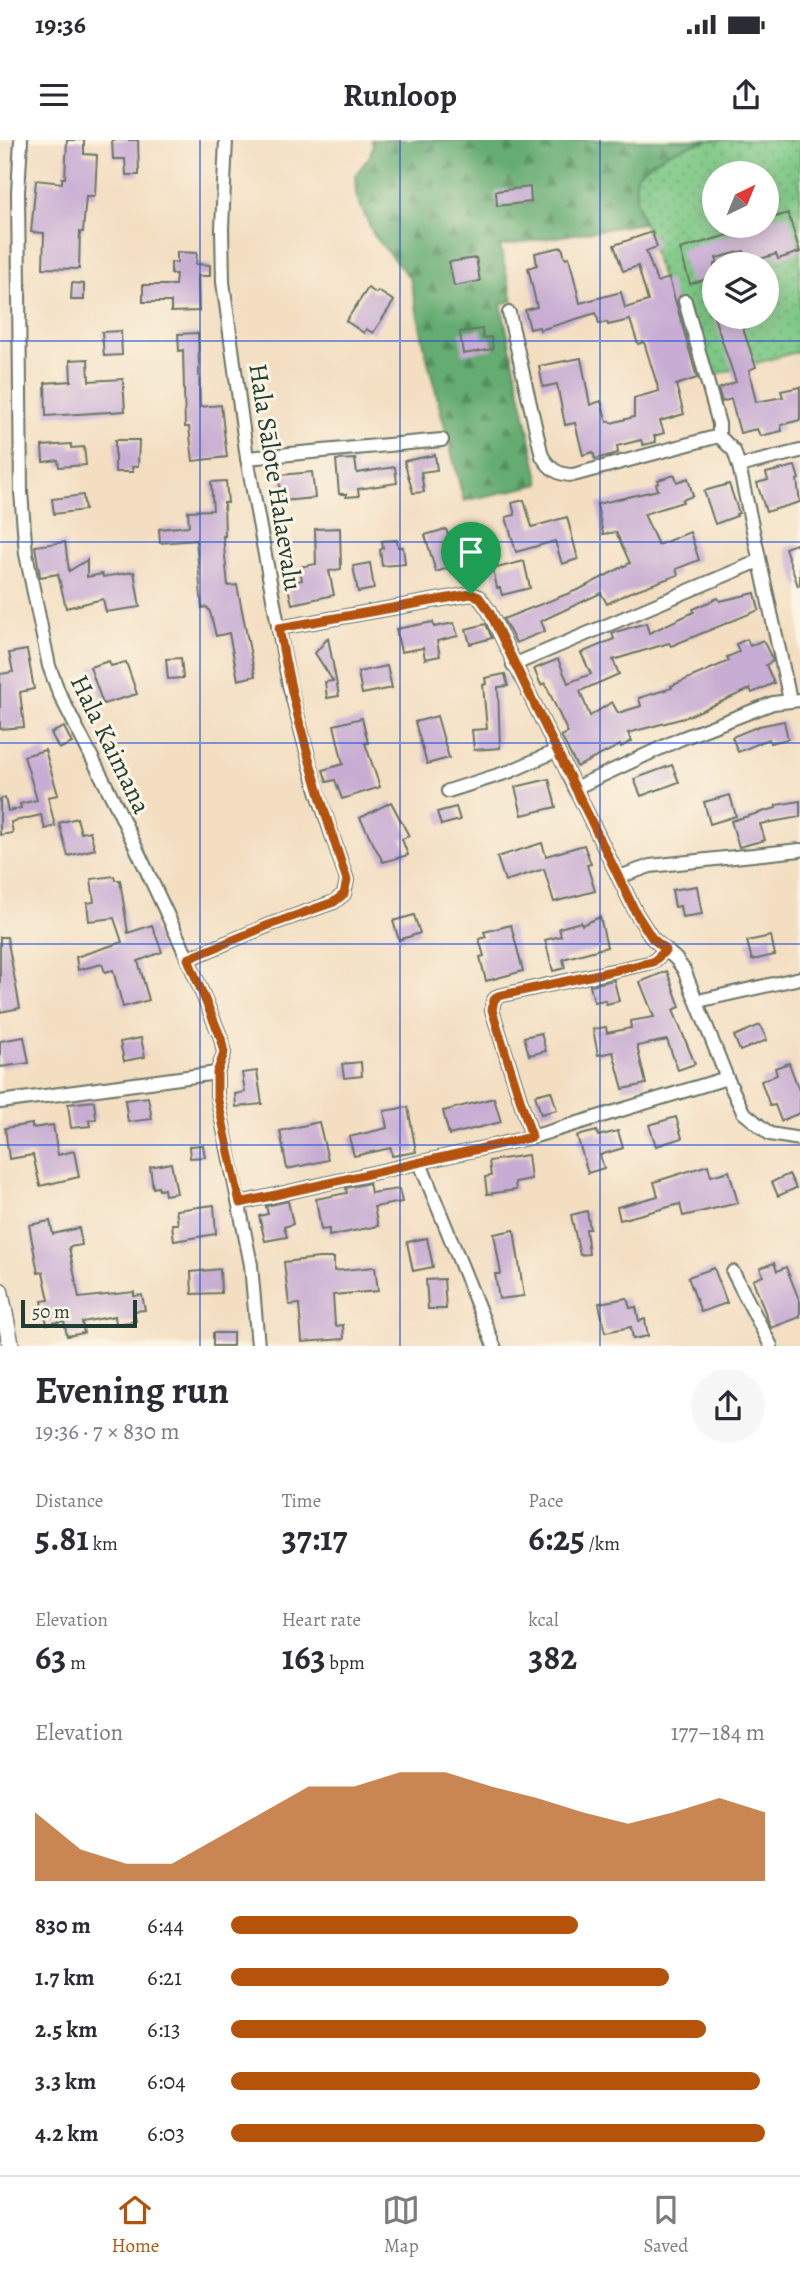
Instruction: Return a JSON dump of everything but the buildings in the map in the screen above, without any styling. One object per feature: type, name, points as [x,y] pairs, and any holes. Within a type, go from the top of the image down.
[{"type":"street","name":"Hala Kaimana","points":[[21,140],[18,192],[21,492],[26,554],[48,666],[188,959],[221,1038],[224,1053],[217,1073],[217,1096],[251,1265],[258,1346]]},
{"type":"street","name":"Hala Sālote Halaevalu","points":[[188,959],[269,925],[334,902],[344,894],[347,880],[317,790],[289,684],[247,458],[223,282],[222,228],[226,140]]},
{"type":"street","points":[[575,788],[680,739],[773,703],[795,700],[759,561],[739,466],[734,451],[719,436],[719,424],[685,301]]},
{"type":"street","points":[[509,313],[542,456],[554,470],[563,475],[573,475],[719,436]]},
{"type":"street","points":[[247,458],[442,440]]},
{"type":"street","points":[[739,466],[800,451]]},
{"type":"street","points":[[513,665],[759,561]]},
{"type":"street","points":[[279,628],[471,594],[479,597],[484,602],[645,929],[684,970],[743,1112],[770,1134],[800,1139]]},
{"type":"street","points":[[447,791],[511,771],[556,751]]},
{"type":"street","points":[[619,877],[650,866],[800,850]]},
{"type":"street","points":[[532,1137],[492,1010],[494,1000],[498,996],[653,962],[666,950]]},
{"type":"street","points":[[698,1001],[800,978]]},
{"type":"street","points":[[0,1102],[217,1073]]},
{"type":"street","points":[[240,1203],[532,1137],[727,1078]]},
{"type":"street","points":[[420,1163],[494,1346]]},
{"type":"street","points":[[733,1272],[771,1346]]},
{"type":"street","points":[[0,1292],[11,1346]]},
{"type":"green space","points":[[371,140],[710,140],[670,152],[652,162],[636,176],[636,199],[643,223],[500,246],[513,301],[501,304],[540,484],[464,501],[426,354],[410,278],[374,236],[356,195],[355,175],[370,156],[373,144]]},
{"type":"green space","points":[[710,140],[800,140],[800,351],[709,376],[692,320],[677,325],[636,199],[636,176],[652,162],[679,149]]},
{"type":"route","points":[[471,594],[479,597],[489,611],[636,913],[652,938],[666,950],[653,962],[604,975],[498,996],[494,1000],[492,1010],[532,1137],[240,1203],[217,1096],[217,1073],[224,1053],[221,1038],[188,959],[269,925],[334,902],[344,894],[347,880],[317,790],[289,684],[279,628],[471,594]]}]
